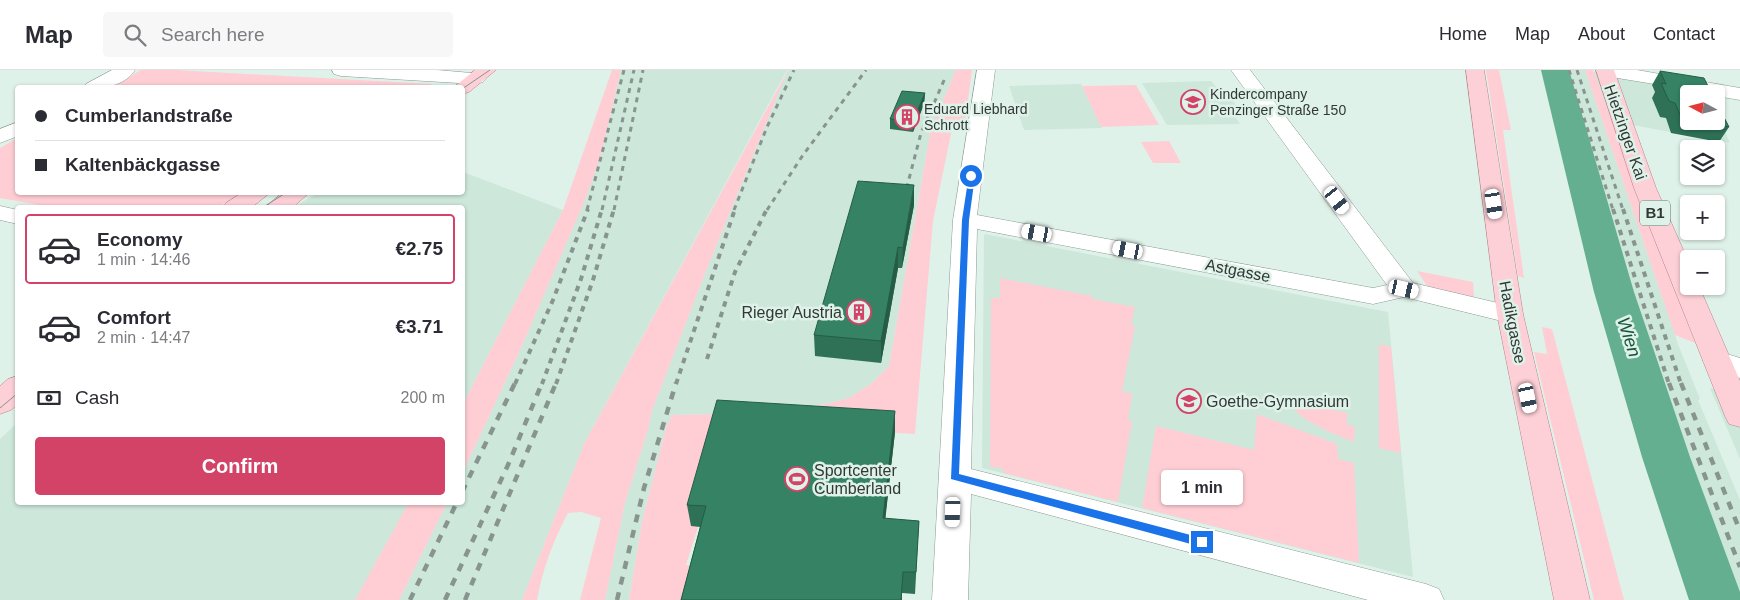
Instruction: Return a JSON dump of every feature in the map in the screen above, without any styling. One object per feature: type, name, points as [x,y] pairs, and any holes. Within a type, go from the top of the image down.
[{"type":"main road","name":"Hadikgasse","points":[[1475,70],[1510,314],[1572,600]]},
{"type":"main road","name":"Hietzinger Kai","points":[[1605,70],[1645,188],[1728,365],[1740,416]]},
{"type":"main road","points":[[239,205],[255,195]]},
{"type":"main road","points":[[280,205],[295,195]]},
{"type":"street","points":[[98,85],[126,70]]},
{"type":"street","points":[[341,70],[475,79]]},
{"type":"street","points":[[950,600],[965,220],[986,70]]},
{"type":"street","points":[[1240,70],[1404,289]]},
{"type":"street","points":[[1605,70],[1740,94]]},
{"type":"street","points":[[0,137],[15,130]]},
{"type":"street","points":[[0,213],[15,216]]},
{"type":"street","name":"Astgasse","points":[[965,220],[1374,296],[1404,289],[1510,314]]},
{"type":"street","points":[[955,477],[1426,600]]},
{"type":"shaded area","points":[[141,70],[175,70],[432,84],[432,85],[114,85]]},
{"type":"shaded area","points":[[612,70],[621,70],[601,155],[585,200],[521,348],[465,468],[465,400],[563,210]]},
{"type":"shaded area","points":[[621,70],[787,70],[584,444],[522,600],[399,600],[446,505],[465,505],[465,468],[521,348],[585,199],[601,155]]},
{"type":"shaded area","points":[[788,70],[956,70],[931,128],[889,366],[872,383],[849,398],[826,404],[766,413],[672,415],[666,428],[642,522],[629,600],[605,600],[625,503],[649,426],[651,413],[706,271]]},
{"type":"shaded area","points":[[788,70],[706,271],[651,413],[649,426],[625,503],[605,600],[580,600],[601,518],[581,512],[568,513],[563,523],[545,566],[537,600],[522,600],[584,444]]},
{"type":"shaded area","points":[[956,70],[972,70],[964,129],[952,129],[933,221],[915,434],[720,422],[698,527],[686,565],[699,566],[691,600],[629,600],[642,522],[666,428],[672,415],[766,413],[826,404],[849,398],[872,383],[889,366],[931,128]]},
{"type":"shaded area","points":[[1486,70],[1499,70],[1511,130],[1503,130],[1524,278],[1518,276]]},
{"type":"shaded area","points":[[1562,70],[1585,70],[1678,344],[1700,399],[1698,400],[1740,500],[1740,600],[1681,445],[1637,321]]},
{"type":"shaded area","points":[[1585,70],[1593,70],[1695,343],[1675,335]]},
{"type":"shaded area","points":[[1593,72],[1680,88],[1680,130],[1724,130],[1730,143],[1725,142],[1725,140],[1714,140],[1611,121]]},
{"type":"shaded area","name":"Kindercompany Penzinger Straße 150","points":[[1211,81],[1222,94],[1228,94],[1239,109],[1234,109],[1236,113],[1233,114],[1240,124],[1167,125],[1142,83]]},
{"type":"shaded area","points":[[1081,84],[1102,128],[1024,130],[1009,86]]},
{"type":"shaded area","points":[[1136,85],[1159,125],[1101,127],[1082,86]]},
{"type":"shaded area","points":[[15,139],[15,195],[241,195],[222,205],[39,205],[0,198],[0,148]]},
{"type":"shaded area","points":[[1169,141],[1181,163],[1153,163],[1141,142]]},
{"type":"shaded area","points":[[465,173],[563,210],[465,400],[465,205],[297,205],[315,195],[465,195]]},
{"type":"shaded area","name":"Goethe-Gymnasium","points":[[984,234],[1388,312],[1413,577],[982,468]]},
{"type":"shaded area","points":[[1417,271],[1473,282],[1474,297],[1428,287]]},
{"type":"shaded area","points":[[1000,278],[1092,296],[1092,299],[1135,307],[1131,325],[1135,326],[1122,391],[1132,394],[1128,420],[1132,421],[1118,502],[1003,473],[1003,468],[990,467],[991,298],[1000,298]]},
{"type":"shaded area","points":[[1542,327],[1552,329],[1624,600],[1594,600],[1534,352],[1547,354]]},
{"type":"shaded area","points":[[1379,344],[1391,347],[1401,453],[1379,448]]},
{"type":"shaded area","points":[[1710,388],[1740,394],[1740,459]]},
{"type":"shaded area","points":[[1289,400],[1347,413],[1347,425],[1355,427],[1354,442],[1307,420],[1298,414]]},
{"type":"shaded area","points":[[1257,414],[1337,444],[1338,459],[1354,463],[1359,563],[1142,508],[1156,426],[1254,450]]},
{"type":"shaded area","points":[[15,425],[15,505],[408,505],[355,600],[0,600],[0,439]]},
{"type":"shaded area","points":[[407,505],[446,505],[399,600],[355,600]]},
{"type":"building","points":[[1660,71],[1704,78],[1708,85],[1680,85],[1680,115],[1675,103],[1669,101],[1661,83],[1666,84]]},
{"type":"building","points":[[902,91],[925,93],[913,121],[890,119]]},
{"type":"building","name":"Rieger Austria","points":[[858,181],[914,185],[903,248],[898,247],[881,341],[814,335]]},
{"type":"building","name":"Sportcenter Cumberland","points":[[717,400],[895,411],[883,518],[919,521],[916,572],[903,572],[901,600],[681,600],[706,506],[687,505]]},
{"type":"waterway","name":"Wien","points":[[1555,70],[1614,292],[1666,457],[1716,600]]},
{"type":"tram line","points":[[465,87],[490,70]]},
{"type":"tram line","points":[[267,205],[282,195]]},
{"type":"tram line","points":[[0,408],[15,396]]},
{"type":"railway","points":[[587,210],[624,70]]},
{"type":"railway","points":[[602,210],[634,70]]},
{"type":"railway","points":[[614,210],[643,70]]},
{"type":"railway","points":[[734,210],[767,127],[794,70]]},
{"type":"railway","points":[[767,210],[803,155],[866,70]]},
{"type":"railway","points":[[1569,70],[1613,210]]},
{"type":"railway","points":[[1577,70],[1623,210]]},
{"type":"railway","points":[[904,198],[921,133],[945,78]]},
{"type":"railway","points":[[515,384],[553,300],[588,209]]},
{"type":"railway","points":[[542,384],[581,279],[602,209]]},
{"type":"railway","points":[[556,384],[593,280],[614,209]]},
{"type":"railway","points":[[676,384],[735,209]]},
{"type":"railway","points":[[707,359],[735,272],[767,209]]},
{"type":"railway","points":[[1613,209],[1669,384]]},
{"type":"railway","points":[[1623,209],[1681,384]]},
{"type":"railway","points":[[465,486],[515,383]]},
{"type":"railway","points":[[445,600],[508,465],[542,383]]},
{"type":"railway","points":[[465,600],[556,383]]},
{"type":"railway","points":[[617,600],[644,488],[676,383]]},
{"type":"railway","points":[[1669,383],[1740,567]]},
{"type":"railway","points":[[1681,383],[1740,531]]},
{"type":"railway","points":[[410,600],[456,505]]},
{"type":"place","name":"Kindercompany Penzinger Straße 150","points":[[1193,102]]},
{"type":"place","name":"Eduard Liebhard Schrott","points":[[907,117]]},
{"type":"place","name":"Rieger Austria","points":[[859,312]]},
{"type":"place","name":"Goethe-Gymnasium","points":[[1189,401]]},
{"type":"place","name":"Sportcenter Cumberland","points":[[797,479]]},
{"type":"route","points":[[971,176],[965,220],[955,477],[1202,542]]}]
